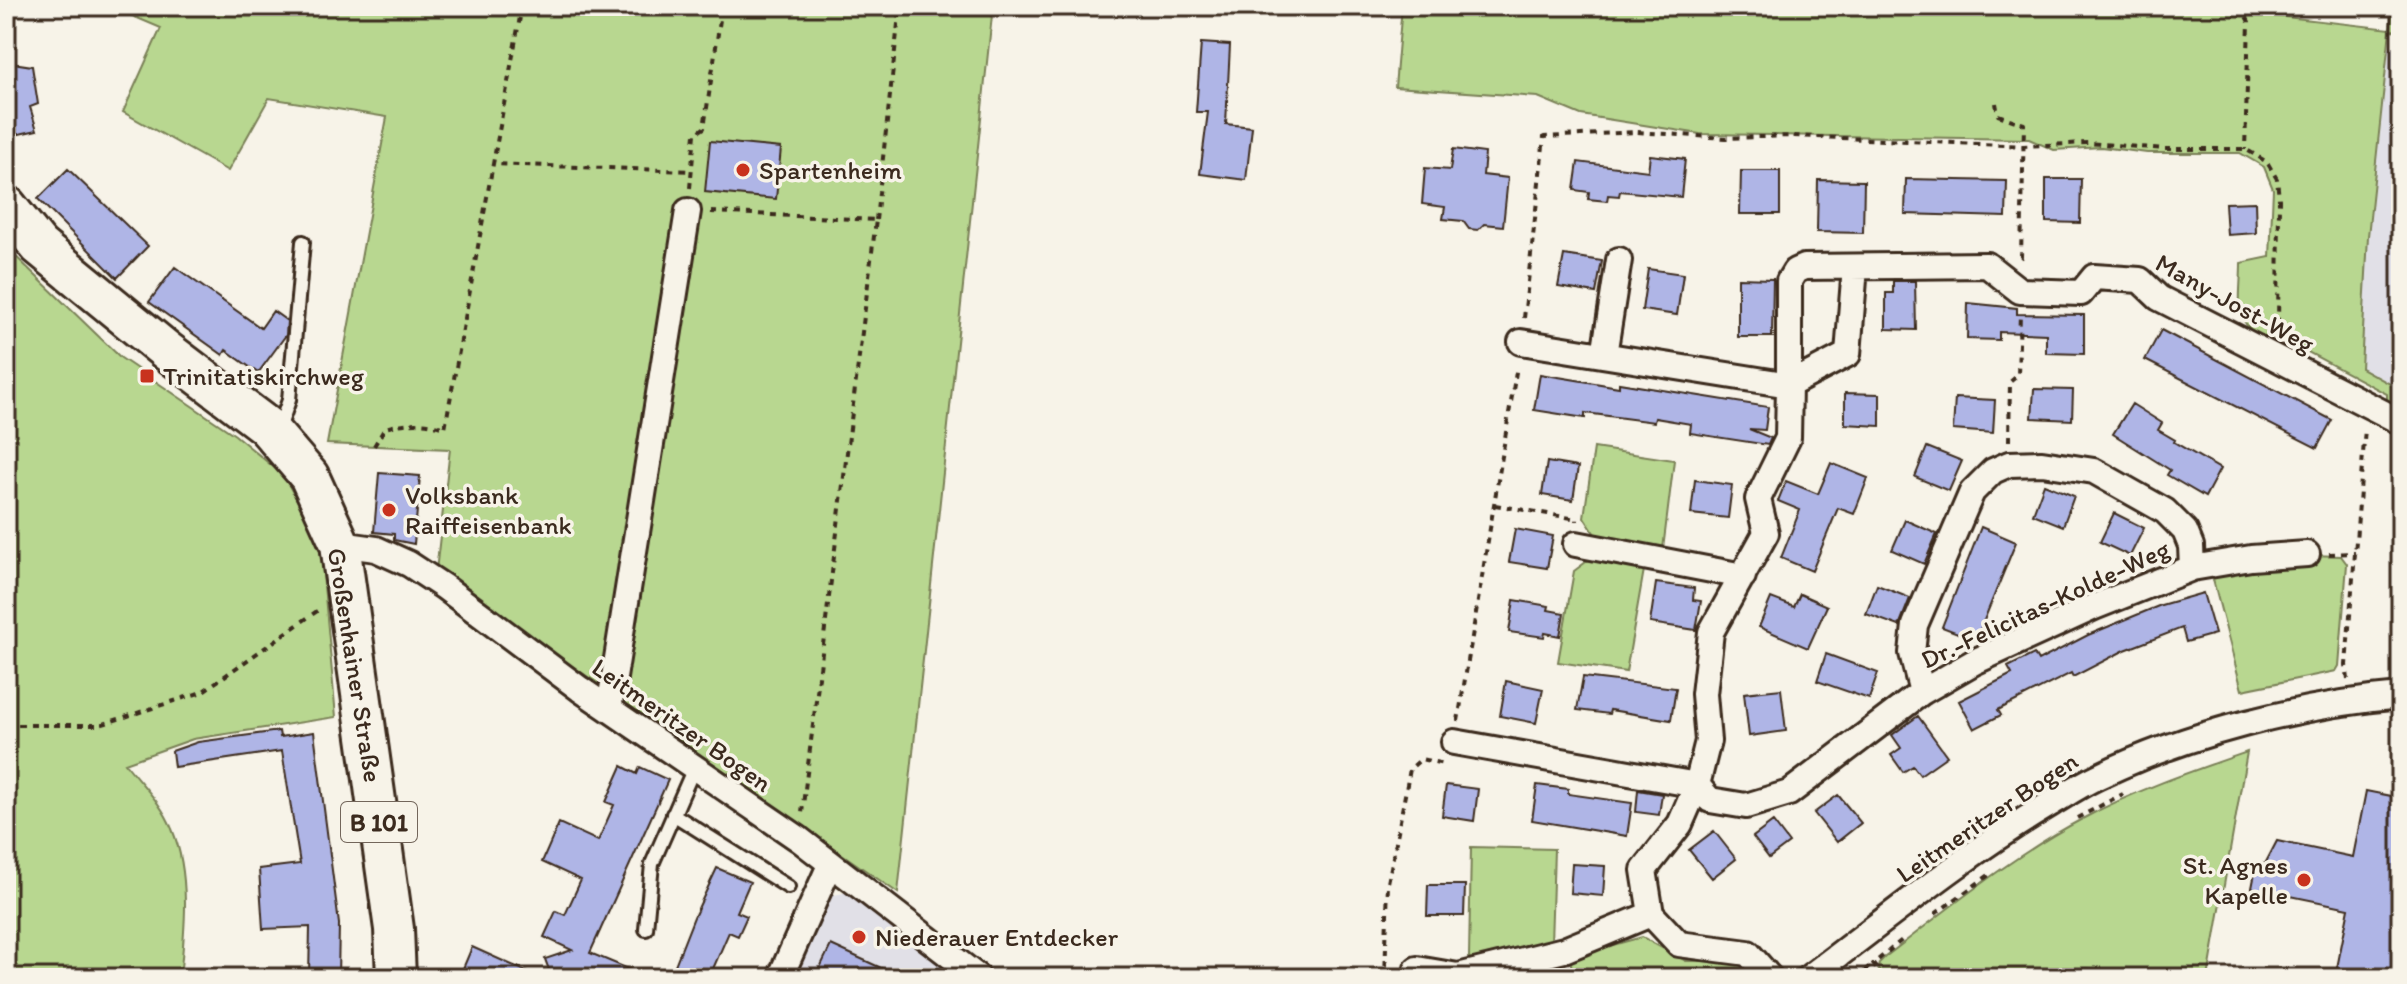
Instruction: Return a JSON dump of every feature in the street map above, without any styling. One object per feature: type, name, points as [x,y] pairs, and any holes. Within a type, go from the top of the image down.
[{"type":"main road","name":"Großenhainer Straße","points":[[6,205],[39,246],[277,436],[309,476],[340,544],[394,929],[396,978]]},
{"type":"street","points":[[609,709],[688,211]]},
{"type":"street","points":[[1604,355],[1619,260]]},
{"type":"street","points":[[1770,978],[1748,953],[1679,944],[1651,914],[1644,870],[1680,824],[1697,785],[1708,741],[1704,694],[1711,632],[1766,533],[1758,499],[1788,438],[1789,281],[1795,271],[1804,267],[1987,265],[2020,291]]},
{"type":"street","points":[[1521,342],[1789,385],[1848,354],[1855,267]]},
{"type":"street","name":"Many-Jost-Weg","points":[[2020,291],[2081,293],[2094,277],[2140,280],[2159,298],[2401,422]]},
{"type":"street","name":"Dr.-Felicitas-Kolde-Weg","points":[[1922,692],[1912,653],[1915,625],[1972,492],[1982,480],[2009,464],[2042,463],[2094,471],[2165,511],[2185,531],[2191,546],[2192,568]]},
{"type":"street","name":"Leitmeritzer Bogen","points":[[340,544],[376,549],[409,564],[444,587],[609,709],[799,839],[979,978]]},
{"type":"street","points":[[1576,544],[1743,576]]},
{"type":"street","name":"Dr.-Felicitas-Kolde-Weg","points":[[1454,742],[1697,785],[1710,800],[1746,806],[1789,793],[1922,692],[1974,662],[2094,607],[2192,568],[2251,558],[2307,554]]},
{"type":"street","name":"Leitmeritzer Bogen","points":[[1808,978],[1963,860],[2018,823],[2095,778],[2193,739],[2289,714],[2401,696]]},
{"type":"street","points":[[780,978],[830,865]]},
{"type":"street","points":[[1417,969],[1458,976],[1564,950],[1651,914]]},
{"type":"lane","points":[[277,436],[289,400],[303,242]]},
{"type":"lane","points":[[646,929],[652,864],[694,768]]},
{"type":"lane","points":[[673,814],[788,887]]},
{"type":"path","points":[[374,446],[385,428],[406,422],[426,422],[445,428],[522,6]]},
{"type":"path","points":[[722,6],[704,128],[695,134],[688,211],[876,220]]},
{"type":"path","points":[[799,839],[900,6]]},
{"type":"path","points":[[2241,6],[2249,22],[2245,149]]},
{"type":"path","points":[[1996,103],[1998,115],[2024,124],[2021,257],[2000,276]]},
{"type":"path","points":[[1385,978],[1388,883],[1410,769],[1421,759],[1451,766],[1521,342],[1544,137],[1636,132],[1726,138],[1794,136],[2024,146],[2088,143],[2165,149],[2245,149],[2267,162],[2277,179],[2277,359]]},
{"type":"path","points":[[493,164],[691,171]]},
{"type":"path","points":[[2009,464],[2010,382],[2018,375],[2020,291]]},
{"type":"path","points":[[2350,702],[2347,651],[2364,431],[2373,408]]},
{"type":"path","points":[[1495,505],[1577,519],[1576,544]]},
{"type":"path","points":[[6,725],[100,725],[202,692],[315,611],[347,596]]},
{"type":"path","points":[[2069,822],[2133,789]]},
{"type":"path","points":[[1934,915],[1995,871]]},
{"type":"path","points":[[1855,978],[1910,932]]},
{"type":"path","points":[[1873,964],[1883,978]]},
{"type":"shaded area","points":[[2389,48],[2401,49],[2401,390],[2361,368],[2368,236]]},
{"type":"shaded area","name":"Niederauer Entdecker","points":[[850,892],[960,978],[792,978],[828,896]]},
{"type":"green space","points":[[109,6],[993,6],[898,893],[436,571],[450,449],[327,444],[387,117],[269,98],[228,171],[123,112],[161,28]]},
{"type":"green space","points":[[1402,6],[2190,6],[2390,29],[2393,6],[2401,6],[2401,31],[2390,30],[2368,236],[2361,368],[2401,390],[2401,403],[2395,407],[2387,404],[2387,394],[2274,334],[2268,345],[2248,327],[2241,310],[2241,263],[2270,257],[2273,189],[2264,167],[2240,153],[2147,153],[2101,147],[2054,150],[2029,139],[1700,134],[1581,115],[1538,97],[1395,87]]},
{"type":"green space","points":[[6,247],[121,358],[235,435],[283,475],[320,541],[336,717],[193,739],[125,763],[163,811],[178,846],[185,902],[180,978],[6,978]]},
{"type":"green space","points":[[1594,448],[1674,460],[1663,549],[1598,539],[1584,517]]},
{"type":"green space","points":[[2309,555],[2341,556],[2347,564],[2339,666],[2336,671],[2242,690],[2212,576]]},
{"type":"green space","points":[[1594,556],[1645,564],[1626,672],[1558,662],[1574,571]]},
{"type":"green space","points":[[2247,752],[2208,978],[2171,978],[2086,968],[2017,978],[1885,978],[1878,969],[1885,957],[1957,902],[2057,833],[2144,790]]},
{"type":"green space","points":[[1471,847],[1554,849],[1551,944],[1469,958]]},
{"type":"green space","points":[[1642,937],[1686,961],[1737,961],[1756,978],[1575,978],[1569,957]]},
{"type":"building","points":[[1201,43],[1230,45],[1226,124],[1252,127],[1246,180],[1200,174],[1208,112],[1196,112]]},
{"type":"building","points":[[6,62],[32,66],[38,104],[30,107],[37,130],[6,137]]},
{"type":"building","name":"Spartenheim","points":[[710,141],[781,148],[776,199],[705,192]]},
{"type":"building","points":[[1453,149],[1485,153],[1483,175],[1508,178],[1503,226],[1484,224],[1478,230],[1469,229],[1463,221],[1443,219],[1445,207],[1422,204],[1425,168],[1450,170]]},
{"type":"building","points":[[1650,155],[1685,159],[1681,197],[1620,191],[1619,196],[1608,195],[1607,201],[1588,199],[1589,192],[1574,190],[1578,162],[1648,171]]},
{"type":"building","points":[[68,169],[148,246],[117,278],[38,199]]},
{"type":"building","points":[[1741,171],[1780,171],[1780,214],[1740,214]]},
{"type":"building","points":[[1906,179],[2007,181],[2006,217],[1905,214]]},
{"type":"building","points":[[2046,179],[2081,179],[2080,223],[2046,222]]},
{"type":"building","points":[[1818,180],[1864,181],[1863,233],[1817,232]]},
{"type":"building","points":[[2255,202],[2256,233],[2227,235],[2225,203]]},
{"type":"building","points":[[1564,255],[1602,261],[1596,293],[1558,287]]},
{"type":"building","points":[[175,267],[261,328],[273,311],[287,321],[286,335],[258,373],[226,350],[223,355],[149,302]]},
{"type":"building","points":[[1648,269],[1683,274],[1677,315],[1642,310]]},
{"type":"building","points":[[1738,278],[1773,279],[1772,337],[1738,337]]},
{"type":"building","points":[[1893,281],[1915,281],[1916,330],[1886,329],[1886,293],[1893,293]]},
{"type":"building","points":[[1968,303],[2017,308],[2017,314],[2084,315],[2084,354],[2046,353],[2046,334],[1999,332],[1999,340],[1967,339]]},
{"type":"building","points":[[2161,330],[2332,420],[2317,448],[2145,360]]},
{"type":"building","points":[[1540,374],[1619,387],[1619,383],[1768,407],[1765,430],[1749,429],[1771,438],[1768,445],[1690,433],[1691,424],[1655,418],[1654,422],[1585,413],[1585,418],[1534,410]]},
{"type":"building","points":[[2034,389],[2073,390],[2072,420],[2032,418]]},
{"type":"building","points":[[1845,393],[1880,394],[1880,426],[1845,424]]},
{"type":"building","points":[[1955,398],[1995,400],[1993,433],[1953,430]]},
{"type":"building","points":[[2132,404],[2162,423],[2158,430],[2174,442],[2220,469],[2205,497],[2167,475],[2170,470],[2113,434]]},
{"type":"building","points":[[1927,447],[1962,461],[1949,491],[1915,477]]},
{"type":"building","points":[[1547,462],[1578,467],[1573,500],[1542,495]]},
{"type":"building","points":[[1831,463],[1868,478],[1854,514],[1838,508],[1812,571],[1781,558],[1800,510],[1778,501],[1786,481],[1818,494]]},
{"type":"building","points":[[379,473],[420,476],[414,544],[394,540],[394,534],[374,532]]},
{"type":"building","points":[[1695,480],[1732,485],[1728,518],[1691,514]]},
{"type":"building","points":[[2044,484],[2074,496],[2063,526],[2033,514]]},
{"type":"building","points":[[2114,513],[2144,528],[2130,556],[2100,542]]},
{"type":"building","points":[[1905,520],[1937,534],[1924,564],[1892,550]]},
{"type":"building","points":[[1981,527],[2016,542],[1976,640],[1942,627]]},
{"type":"building","points":[[1515,529],[1553,536],[1547,568],[1509,562]]},
{"type":"building","points":[[1656,583],[1694,588],[1693,600],[1701,601],[1696,630],[1650,623]]},
{"type":"building","points":[[1877,585],[1910,598],[1899,626],[1866,614]]},
{"type":"building","points":[[2203,593],[2215,634],[2186,642],[2182,628],[2125,650],[1998,710],[2001,715],[1974,729],[1959,701],[2012,674],[2008,667],[2034,654],[2038,661],[2088,635],[2161,605]]},
{"type":"building","points":[[1800,594],[1827,606],[1808,648],[1759,627],[1771,598],[1794,607]]},
{"type":"building","points":[[1514,600],[1549,606],[1548,610],[1564,613],[1560,636],[1509,632]]},
{"type":"building","points":[[1826,654],[1878,673],[1869,699],[1817,681]]},
{"type":"building","points":[[1583,677],[1676,688],[1671,720],[1610,710],[1609,714],[1577,710]]},
{"type":"building","points":[[1506,681],[1543,689],[1536,723],[1500,716]]},
{"type":"building","points":[[1781,689],[1786,731],[1749,736],[1744,693]]},
{"type":"building","points":[[1918,716],[1947,756],[1920,775],[1913,766],[1903,772],[1891,755],[1901,748],[1892,735]]},
{"type":"building","points":[[279,731],[280,737],[314,732],[339,924],[338,978],[309,978],[310,927],[263,929],[259,869],[300,864],[282,751],[174,767],[172,751],[198,742]]},
{"type":"building","points":[[622,766],[637,774],[640,767],[668,780],[590,953],[650,978],[552,978],[545,959],[572,950],[544,937],[556,911],[565,915],[581,880],[542,862],[559,823],[598,841],[614,805],[606,802]]},
{"type":"building","points":[[1446,785],[1478,789],[1474,821],[1442,816]]},
{"type":"building","points":[[1537,785],[1568,789],[1568,794],[1632,803],[1627,836],[1532,820]]},
{"type":"building","points":[[1638,790],[1662,794],[1659,815],[1636,812]]},
{"type":"building","points":[[2366,791],[2401,798],[2401,931],[2392,974],[2378,972],[2377,978],[2335,978],[2349,908],[2252,888],[2257,863],[2265,864],[2277,841],[2353,857]]},
{"type":"building","points":[[1838,795],[1861,823],[1837,842],[1814,813]]},
{"type":"building","points":[[1773,822],[1789,843],[1769,858],[1753,837]]},
{"type":"building","points":[[1714,831],[1736,859],[1712,878],[1689,850]]},
{"type":"building","points":[[1572,864],[1605,866],[1603,896],[1570,893]]},
{"type":"building","points":[[717,868],[750,882],[737,912],[747,916],[738,936],[729,932],[709,978],[670,978],[694,917]]},
{"type":"building","points":[[1428,885],[1465,885],[1464,916],[1427,916]]},
{"type":"building","points":[[831,945],[903,978],[815,978]]},
{"type":"building","points":[[472,947],[541,978],[459,978]]},
{"type":"place","name":"Spartenheim","points":[[743,170]]},
{"type":"place","name":"Trinitatiskirchweg","points":[[147,376]]},
{"type":"place","name":"Volksbank Raiffeisenbank","points":[[389,510]]},
{"type":"place","name":"St. Agnes Kapelle","points":[[2304,880]]},
{"type":"place","name":"Niederauer Entdecker","points":[[859,937]]}]
